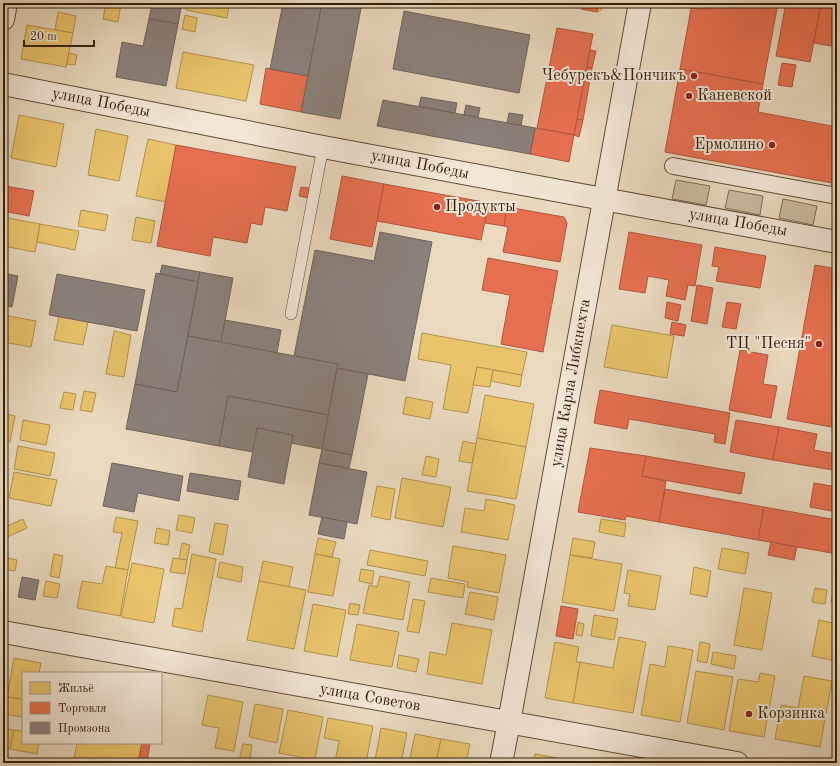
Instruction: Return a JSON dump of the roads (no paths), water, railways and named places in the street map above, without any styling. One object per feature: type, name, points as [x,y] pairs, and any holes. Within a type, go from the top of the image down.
[{"type":"street","points":[[3,19],[6,3]]},
{"type":"street","name":"улица Карла Либкнехта","points":[[501,763],[640,3]]},
{"type":"street","name":"улица Победы","points":[[3,84],[560,192],[837,242]]},
{"type":"street","points":[[672,166],[837,196]]},
{"type":"street","name":"улица Советов","points":[[3,632],[737,763]]},
{"type":"lane","points":[[291,314],[323,147]]},
{"type":"place","name":"Чебурекъ&Пончикъ","points":[[694,76]]},
{"type":"place","name":"Каневской","points":[[689,96]]},
{"type":"place","name":"Ермолино","points":[[772,145]]},
{"type":"place","name":"Продукты","points":[[437,207]]},
{"type":"place","name":"ТЦ \"Песня\"","points":[[819,344]]},
{"type":"place","name":"Корзинка","points":[[749,714]]}]
